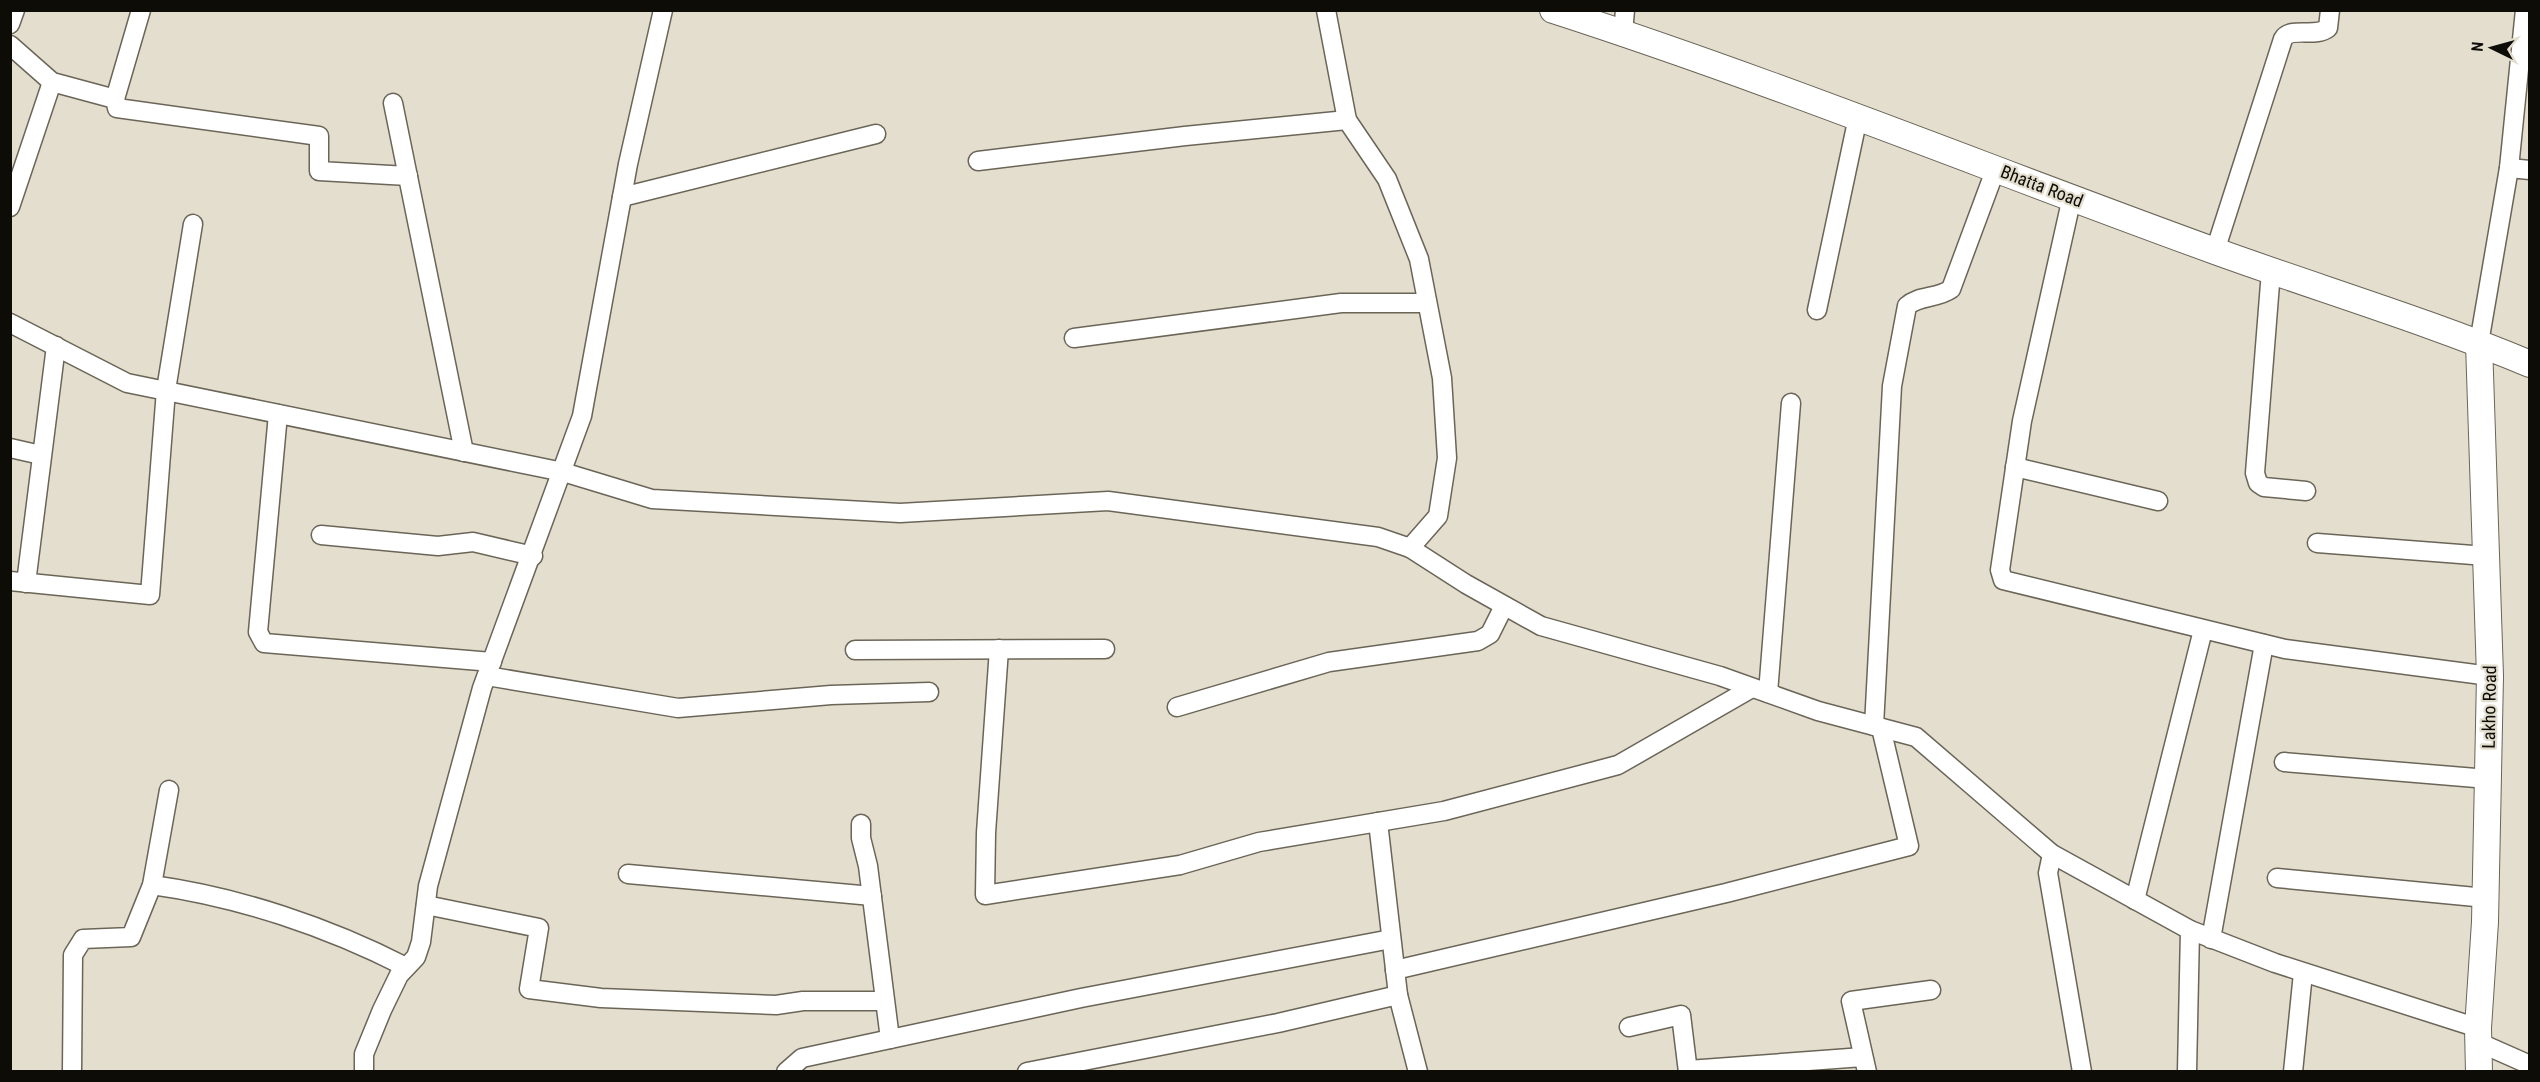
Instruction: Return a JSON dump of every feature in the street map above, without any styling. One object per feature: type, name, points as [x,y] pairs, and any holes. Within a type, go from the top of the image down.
[{"type":"main road","name":"Bhatta Road","points":[[1553,10],[1624,22],[1858,117],[2215,251],[2479,343],[2529,364]]},
{"type":"main road","name":"Lakho Road","points":[[2479,343],[2490,676],[2486,898],[2478,1035],[2479,1071]]},
{"type":"street","points":[[10,24],[15,10]]},
{"type":"street","points":[[141,10],[115,99],[117,108],[319,136],[319,171],[408,176]]},
{"type":"street","points":[[364,1071],[364,1054],[399,975],[416,957],[421,942],[428,886],[489,669],[533,556],[582,416],[622,197],[663,10]]},
{"type":"street","points":[[1326,10],[1347,120],[1387,179],[1419,260],[1442,378],[1447,458],[1438,516],[1410,548]]},
{"type":"street","points":[[2215,251],[2283,39],[2290,33],[2324,32],[2328,28],[2330,10]]},
{"type":"street","points":[[2479,343],[2509,168],[2525,10]]},
{"type":"street","points":[[10,45],[52,82],[115,99]]},
{"type":"street","points":[[10,207],[52,82]]},
{"type":"street","points":[[393,103],[464,452]]},
{"type":"street","points":[[1817,310],[1858,117]]},
{"type":"street","points":[[978,161],[1185,136],[1347,120]]},
{"type":"street","points":[[622,197],[876,134]]},
{"type":"street","points":[[1395,970],[1726,894],[1909,846],[1877,727],[1892,386],[1907,306],[1913,300],[1941,296],[1951,290],[1996,168]]},
{"type":"street","points":[[2509,168],[2529,170]]},
{"type":"street","points":[[2072,197],[2022,421],[2000,570],[2003,580],[2264,644],[2490,676]]},
{"type":"street","points":[[56,346],[41,455],[18,582],[150,595],[166,390],[193,224]]},
{"type":"street","points":[[2271,271],[2255,473],[2258,483],[2264,488],[2306,491]]},
{"type":"street","points":[[1074,338],[1341,303],[1427,303]]},
{"type":"street","points":[[10,323],[127,383],[563,472],[652,499],[900,513],[1108,501],[1378,537],[1410,548],[1540,626],[1720,676],[1818,711],[1916,737],[2052,854],[2190,930],[2478,1035],[2529,1065]]},
{"type":"street","points":[[1760,690],[1791,403]]},
{"type":"street","points":[[278,414],[258,632],[264,643],[489,669],[678,708],[831,695],[929,692]]},
{"type":"street","points":[[10,448],[41,455]]},
{"type":"street","points":[[2016,467],[2158,501]]},
{"type":"street","points":[[321,535],[438,546],[473,542],[533,556]]},
{"type":"street","points":[[2317,543],[2486,556]]},
{"type":"street","points":[[1177,707],[1329,662],[1478,641],[1490,634],[1504,606]]},
{"type":"street","points":[[2135,900],[2203,630]]},
{"type":"street","points":[[2211,939],[2264,644]]},
{"type":"street","points":[[855,650],[1105,649]]},
{"type":"street","points":[[999,650],[986,833],[985,895],[1180,865],[1259,842],[1444,811],[1618,765],[1760,690]]},
{"type":"street","points":[[2284,762],[2488,779]]},
{"type":"street","points":[[72,1071],[73,955],[83,939],[131,937],[152,885],[169,790]]},
{"type":"street","points":[[1378,822],[1398,995],[1418,1071]]},
{"type":"street","points":[[861,824],[861,838],[868,866],[890,1039]]},
{"type":"street","points":[[2052,854],[2048,873],[2082,1071]]},
{"type":"street","points":[[628,874],[872,896]]},
{"type":"street","points":[[2277,878],[2486,898]]},
{"type":"street","points":[[152,885],[204,893],[313,927],[346,938],[406,967]]},
{"type":"street","points":[[426,905],[539,928],[530,989],[601,998],[776,1005],[803,1001],[884,1001]]},
{"type":"street","points":[[2187,1071],[2190,930]]},
{"type":"street","points":[[786,1071],[802,1058],[1081,998],[1391,939]]},
{"type":"street","points":[[2293,1071],[2303,973]]},
{"type":"street","points":[[1629,1027],[1681,1015],[1688,1071],[1865,1064],[1851,1001],[1931,990]]},
{"type":"street","points":[[1026,1071],[1278,1023],[1398,995]]}]
